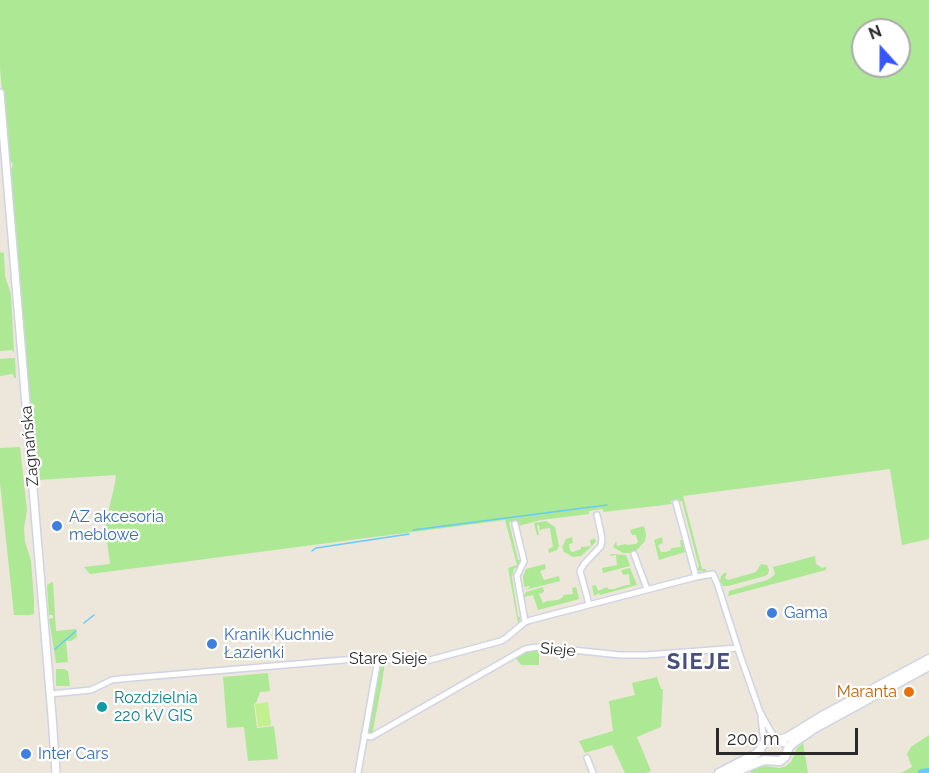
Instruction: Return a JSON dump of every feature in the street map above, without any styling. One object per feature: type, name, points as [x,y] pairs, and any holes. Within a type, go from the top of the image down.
[{"type":"main road","points":[[719,773],[756,754],[768,739],[791,735],[929,659]]},
{"type":"main road","points":[[732,773],[756,762],[780,761],[795,741],[815,728],[929,666]]},
{"type":"main road","points":[[777,739],[784,742],[788,750]]},
{"type":"main road","points":[[763,745],[765,757],[768,760]]},
{"type":"street","name":"Zagnańska","points":[[0,93],[56,773]]},
{"type":"street","points":[[676,503],[696,577]]},
{"type":"street","points":[[589,604],[580,571],[601,546],[602,538],[597,515]]},
{"type":"street","points":[[514,524],[524,561],[517,576],[525,622]]},
{"type":"street","points":[[634,554],[646,590]]},
{"type":"street","name":"Stare Sieje","points":[[50,694],[91,690],[112,680],[120,679],[367,658],[412,662],[430,660],[501,641],[525,622],[713,574],[738,648]]},
{"type":"street","name":"Sieje","points":[[364,735],[371,736],[525,649],[536,647],[646,655],[738,648]]},
{"type":"street","points":[[738,648],[760,712],[777,739]]},
{"type":"street","points":[[358,773],[378,659]]},
{"type":"street","points":[[760,712],[763,745]]},
{"type":"street","points":[[587,758],[593,773]]},
{"type":"green space","points":[[0,0],[929,0],[929,539],[902,545],[890,469],[683,496],[702,569],[706,569],[706,572],[696,570],[699,567],[682,501],[674,502],[673,500],[672,504],[603,512],[603,509],[589,511],[589,514],[541,520],[518,526],[516,523],[509,522],[518,560],[521,560],[518,569],[514,568],[512,577],[518,617],[520,617],[518,623],[508,568],[517,565],[505,520],[90,574],[84,567],[110,564],[105,526],[116,475],[38,480],[37,466],[40,466],[37,463],[39,457],[36,457],[32,408],[35,408],[35,405],[30,404],[15,238],[11,170],[13,164],[10,161],[0,68]]},
{"type":"green space","points":[[0,252],[4,253],[5,276],[11,294],[14,353],[12,350],[0,351]]},
{"type":"green space","points":[[15,358],[16,378],[13,374],[0,376],[0,359]]},
{"type":"green space","points":[[20,447],[27,510],[24,528],[25,541],[31,561],[34,599],[34,614],[29,615],[14,615],[0,483],[0,448]]},
{"type":"green space","points":[[546,521],[555,527],[559,546],[557,550],[549,553],[548,549],[553,547],[550,528],[540,531],[537,525],[539,535],[537,535],[534,523]]},
{"type":"green space","points":[[644,526],[645,541],[636,551],[623,553],[613,547],[616,541],[617,546],[636,544],[638,542],[636,535],[632,535],[630,530]]},
{"type":"green space","points":[[572,537],[573,543],[569,544],[570,551],[573,552],[581,547],[591,546],[590,540],[595,539],[596,542],[581,556],[573,557],[564,552],[562,547],[566,539]]},
{"type":"green space","points":[[662,537],[663,543],[658,545],[661,552],[681,547],[680,540],[682,540],[685,552],[659,560],[654,540]]},
{"type":"green space","points":[[612,554],[626,555],[630,566],[603,573],[602,568],[617,565],[616,555],[610,556]]},
{"type":"green space","points":[[815,556],[816,564],[822,568],[826,567],[826,570],[728,596],[729,591],[772,577],[775,574],[773,567]]},
{"type":"green space","points":[[545,564],[546,569],[540,571],[544,580],[559,576],[560,581],[525,590],[530,587],[524,587],[523,577],[526,569]]},
{"type":"green space","points":[[761,564],[767,565],[769,570],[765,576],[728,586],[723,586],[720,581],[724,573],[727,573],[725,578],[728,580],[756,572]]},
{"type":"green space","points":[[630,568],[637,585],[594,596],[592,586],[596,585],[598,591],[607,587],[614,589],[630,585],[629,574],[623,575],[621,570]]},
{"type":"green space","points":[[53,582],[56,631],[76,629],[77,637],[66,641],[68,662],[56,663],[49,619],[53,618],[53,615],[49,615],[47,585]]},
{"type":"green space","points":[[543,587],[544,592],[539,594],[543,603],[558,600],[563,595],[573,594],[572,588],[576,587],[579,599],[538,610],[533,595],[524,597],[524,595],[526,592]]},
{"type":"green space","points":[[539,649],[539,665],[521,665],[515,657],[525,651]]},
{"type":"green space","points":[[385,662],[372,735],[369,734],[369,727],[379,670]]},
{"type":"green space","points":[[56,669],[68,671],[70,686],[56,686]]},
{"type":"green space","points":[[268,673],[270,691],[260,692],[254,704],[257,728],[274,726],[278,759],[248,761],[244,727],[227,728],[223,677]]},
{"type":"green space","points":[[657,677],[663,689],[661,727],[637,737],[651,771],[625,773],[612,745],[585,753],[579,741],[613,731],[609,701],[635,695],[632,683]]},
{"type":"green space","points":[[268,702],[271,725],[258,727],[255,704]]},
{"type":"green space","points":[[929,735],[929,773],[901,773],[912,767],[907,754],[911,747]]},
{"type":"green space","points":[[803,743],[808,773],[751,773],[750,770],[765,766],[780,768],[786,766],[791,762],[797,748]]},
{"type":"waterway","points":[[413,530],[607,505]]},
{"type":"waterway","points":[[312,551],[316,548],[409,534]]},
{"type":"waterway","points":[[84,623],[94,615]]},
{"type":"waterway","points":[[55,649],[76,631]]},
{"type":"waterway","points":[[922,773],[929,772]]},
{"type":"place","name":"AZ akcesoria meblowe","points":[[57,526]]},
{"type":"place","name":"Gama","points":[[772,613]]},
{"type":"place","name":"Kranik Kuchnie Łazienki","points":[[212,644]]},
{"type":"place","name":"Maranta","points":[[909,692]]},
{"type":"place","name":"Rozdzielnia 220 kV GIS","points":[[102,707]]},
{"type":"place","name":"Inter Cars","points":[[26,754]]},
{"type":"district","name":"SIEJE","points":[[699,662]]}]
